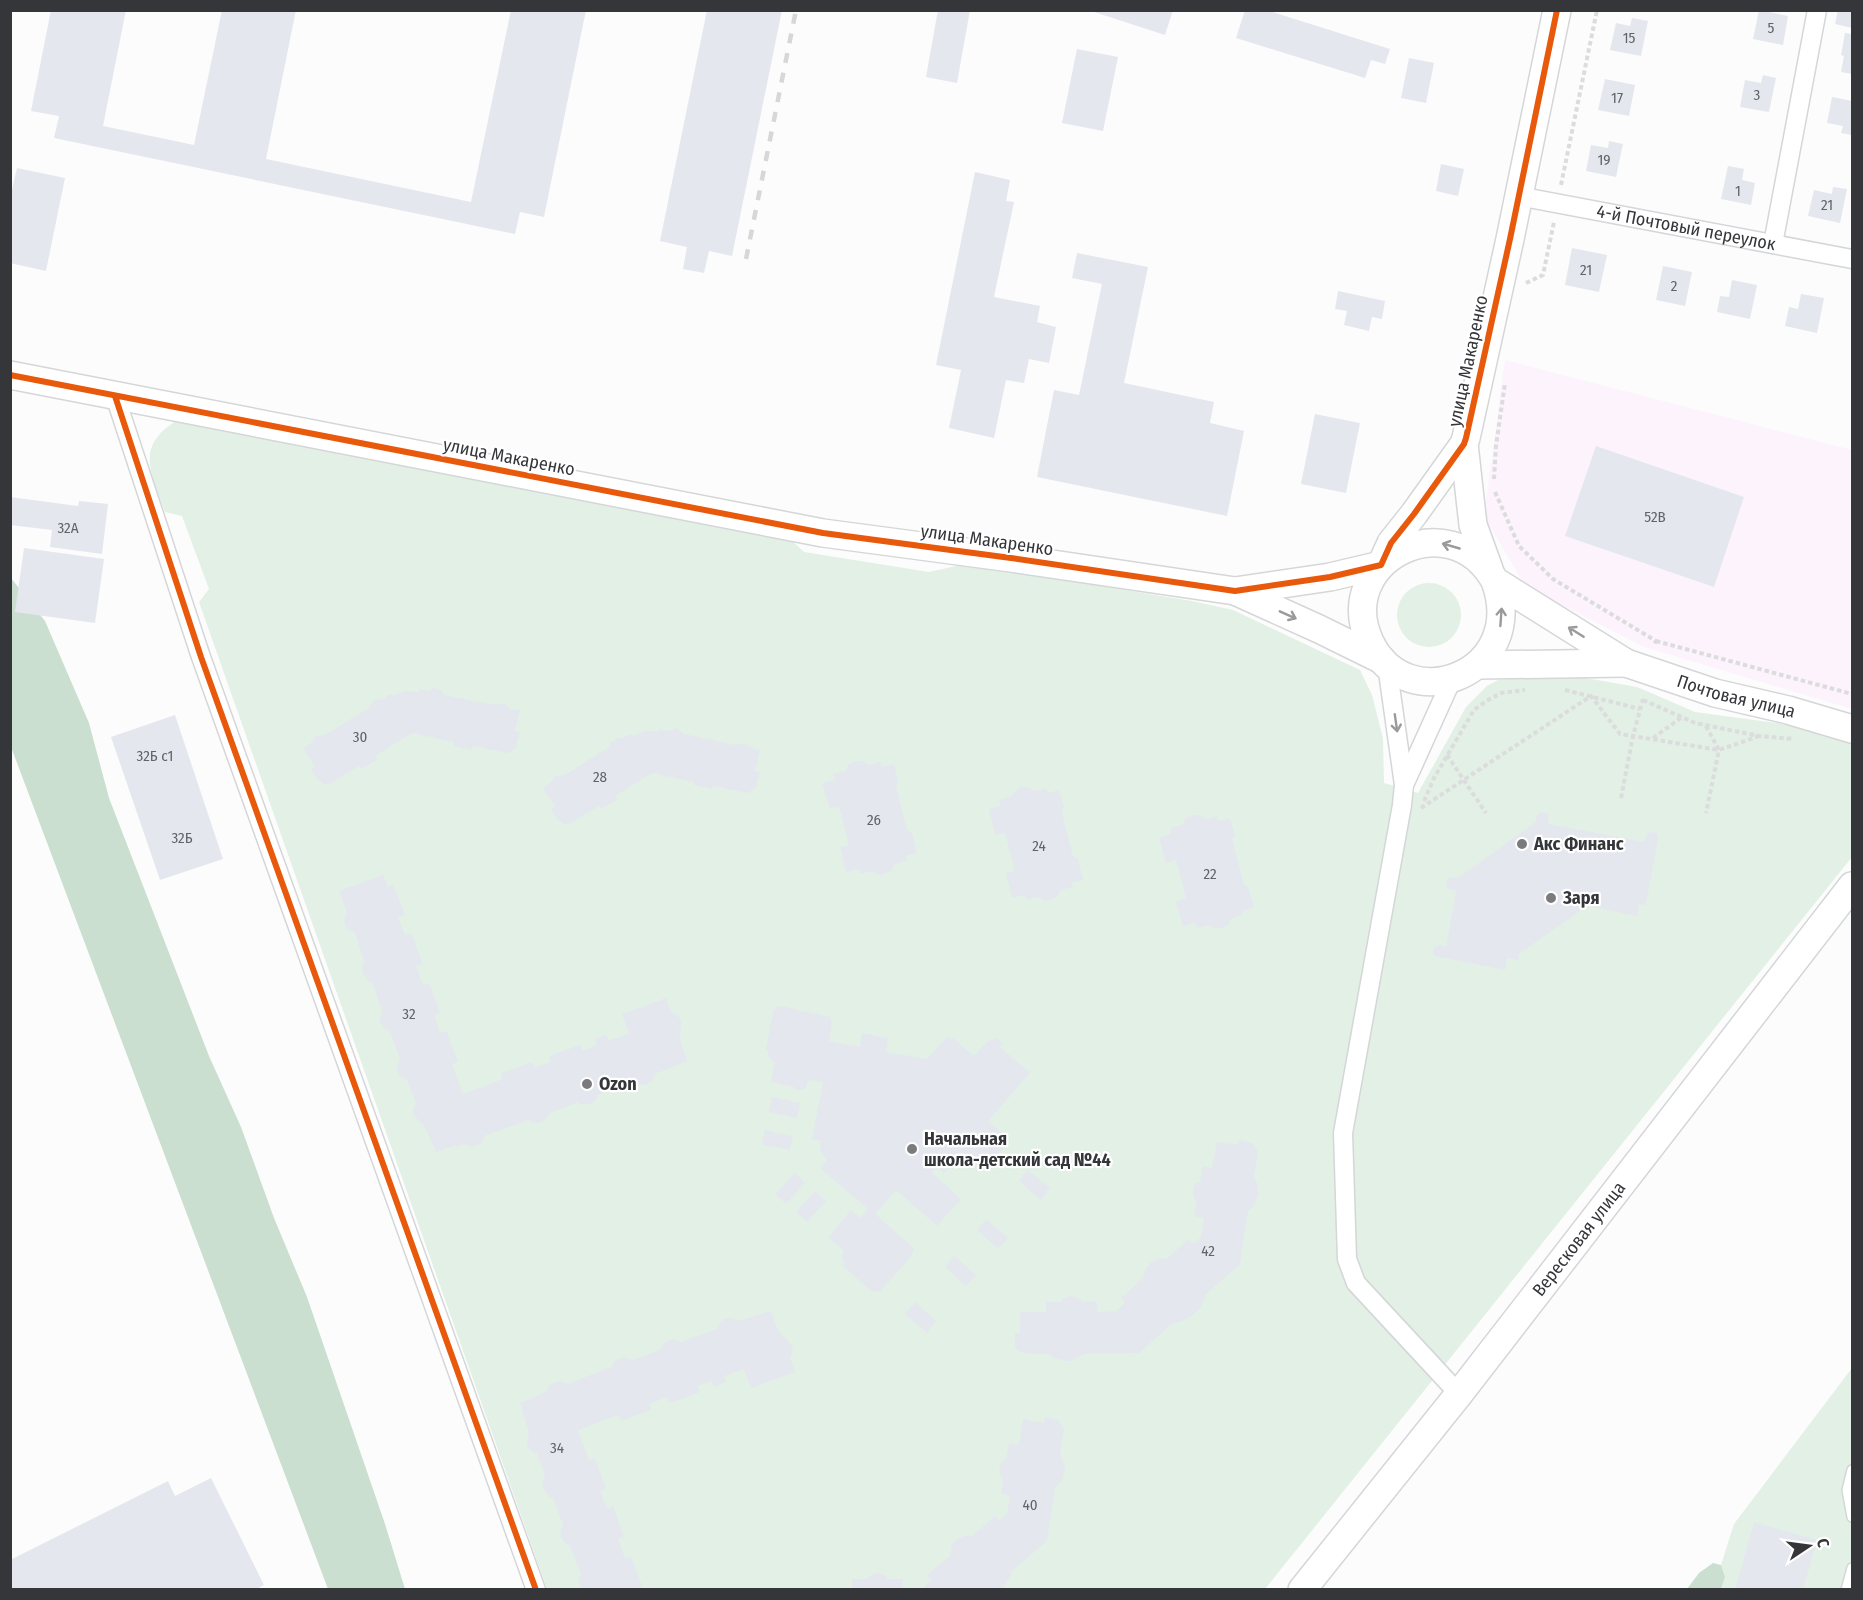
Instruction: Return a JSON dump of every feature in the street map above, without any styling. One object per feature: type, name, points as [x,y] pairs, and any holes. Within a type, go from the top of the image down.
[{"type":"street","name":"улица Макаренко","points":[[1493,578],[1473,525],[1464,444],[1557,10]]},
{"type":"street","points":[[1773,244],[1817,10]]},
{"type":"street","name":"4-й Почтовый переулок","points":[[1518,196],[1852,259]]},
{"type":"street","name":"улица Макаренко","points":[[10,375],[823,533],[999,556],[1234,591],[1319,629],[1384,663]]},
{"type":"street","points":[[115,396],[201,657],[536,1590]]},
{"type":"street","name":"улица Макаренко","points":[[1234,591],[1330,577],[1381,565],[1391,543],[1464,444]]},
{"type":"street","points":[[1384,663],[1413,679],[1433,681],[1452,679],[1478,665],[1492,648],[1500,627],[1502,604],[1493,578],[1484,565],[1466,550],[1455,546],[1432,542],[1420,543],[1398,551],[1381,565],[1369,583],[1363,606],[1370,642],[1384,663],[1404,785],[1343,1133],[1347,1258],[1356,1283],[1459,1394]]},
{"type":"street","name":"Почтовая улица","points":[[1493,578],[1626,663],[1715,693],[1788,710],[1852,729]]},
{"type":"street","name":"Почтовая улица","points":[[1478,665],[1626,663]]},
{"type":"street","points":[[1404,785],[1452,679]]},
{"type":"street","name":"Вересковая улица","points":[[1302,1590],[1459,1394],[1852,886]]},
{"type":"lane","points":[[1852,1470],[1847,1490],[1852,1517]]},
{"type":"lane","points":[[1846,1590],[1852,1568]]},
{"type":"path","points":[[1522,284],[1543,275],[1597,10]]},
{"type":"path","points":[[1507,375],[1496,446],[1493,488],[1519,546],[1554,579],[1656,641],[1852,694]]},
{"type":"path","points":[[1652,648],[1656,641]]},
{"type":"path","points":[[1419,819],[1421,808],[1447,755],[1474,710],[1501,693],[1533,689]]},
{"type":"path","points":[[1555,689],[1640,709]]},
{"type":"path","points":[[1621,798],[1633,736],[1643,700],[1643,690]]},
{"type":"path","points":[[1591,696],[1620,734],[1719,750],[1759,736]]},
{"type":"path","points":[[1421,808],[1591,696]]},
{"type":"path","points":[[1643,700],[1705,725],[1759,736],[1803,740]]},
{"type":"path","points":[[1652,739],[1682,717]]},
{"type":"path","points":[[1705,725],[1719,750],[1706,813]]},
{"type":"path","points":[[1447,755],[1486,813]]},
{"type":"shaded area","points":[[1505,360],[1852,450],[1852,709],[1644,647],[1525,586],[1484,516]]},
{"type":"shaded area","points":[[181,418],[789,538],[804,552],[929,572],[965,564],[1192,601],[1233,610],[1360,670],[1372,695],[1383,739],[1384,783],[1418,793],[1466,707],[1487,686],[1498,680],[1563,674],[1637,687],[1695,712],[1783,724],[1852,743],[1852,857],[1265,1589],[547,1589],[199,602],[209,589],[182,516],[165,512],[151,471],[151,449],[157,438],[166,428]]},
{"type":"shaded area","points":[[1423,583],[1435,583],[1452,592],[1459,603],[1461,615],[1459,627],[1452,638],[1435,647],[1423,647],[1411,642],[1402,633],[1397,621],[1397,609],[1402,597],[1411,588]]},
{"type":"shaded area","points":[[1852,1368],[1852,1589],[1721,1589],[1725,1577],[1721,1565],[1734,1524]]},
{"type":"green space","points":[[11,578],[45,621],[89,723],[109,798],[209,1056],[241,1127],[274,1218],[307,1297],[405,1589],[328,1589],[11,747]]},
{"type":"green space","points":[[1713,1563],[1721,1565],[1725,1577],[1721,1589],[1687,1589],[1699,1573]]},
{"type":"building","points":[[51,10],[126,10],[103,126],[194,145],[222,10],[296,10],[266,159],[471,202],[511,10],[586,10],[544,217],[520,212],[515,234],[54,138],[59,116],[31,111]]},
{"type":"building","points":[[707,10],[782,10],[732,256],[709,251],[704,273],[683,269],[687,247],[660,241]]},
{"type":"building","points":[[938,10],[970,10],[957,83],[926,77]]},
{"type":"building","points":[[1088,10],[1173,10],[1165,35]]},
{"type":"building","points":[[1245,10],[1266,10],[1390,49],[1385,64],[1371,60],[1365,78],[1236,38]]},
{"type":"building","points":[[1759,10],[1788,16],[1783,45],[1753,39]]},
{"type":"building","points":[[1838,10],[1852,10],[1852,28],[1835,24]]},
{"type":"building","points":[[1632,18],[1648,21],[1641,56],[1610,50],[1616,23],[1630,26]]},
{"type":"building","points":[[1845,33],[1852,34],[1852,74],[1841,72]]},
{"type":"building","points":[[1077,49],[1118,57],[1103,131],[1062,123]]},
{"type":"building","points":[[1409,58],[1434,63],[1426,103],[1401,98]]},
{"type":"building","points":[[1763,75],[1776,78],[1769,112],[1740,107],[1745,80],[1761,83]]},
{"type":"building","points":[[1605,79],[1635,85],[1629,116],[1598,110]]},
{"type":"building","points":[[1832,97],[1852,101],[1852,135],[1841,133],[1843,126],[1827,123]]},
{"type":"building","points":[[1609,141],[1623,144],[1616,177],[1586,171],[1591,145],[1608,148]]},
{"type":"building","points":[[1441,164],[1464,169],[1458,196],[1436,191]]},
{"type":"building","points":[[1728,166],[1744,169],[1742,180],[1755,183],[1751,205],[1721,199]]},
{"type":"building","points":[[17,168],[65,178],[46,271],[10,263],[10,198]]},
{"type":"building","points":[[975,172],[1010,180],[1006,201],[1014,202],[994,297],[1040,306],[1037,322],[1056,327],[1049,363],[1029,359],[1024,383],[1006,380],[994,438],[949,428],[961,370],[936,365]]},
{"type":"building","points":[[1833,187],[1847,189],[1840,223],[1808,216],[1814,190],[1832,194]]},
{"type":"building","points":[[1572,248],[1607,255],[1599,292],[1565,285]]},
{"type":"building","points":[[1077,253],[1148,267],[1124,383],[1214,402],[1210,423],[1244,431],[1227,516],[1037,477],[1054,390],[1079,395],[1102,284],[1072,278]]},
{"type":"building","points":[[1663,266],[1692,272],[1685,306],[1656,300]]},
{"type":"building","points":[[1732,280],[1757,285],[1750,319],[1717,312],[1720,296],[1729,297]]},
{"type":"building","points":[[1338,291],[1385,301],[1382,319],[1372,317],[1369,331],[1344,325],[1347,311],[1335,309]]},
{"type":"building","points":[[1801,294],[1824,298],[1817,333],[1785,326],[1789,307],[1798,309]]},
{"type":"building","points":[[1315,414],[1360,423],[1346,493],[1301,484]]},
{"type":"building","points":[[1596,446],[1744,497],[1714,587],[1565,536]]},
{"type":"building","points":[[10,497],[78,506],[79,501],[108,504],[102,554],[50,547],[52,530],[10,525]]},
{"type":"building","points":[[24,548],[104,559],[95,623],[15,612]]},
{"type":"building","points":[[433,688],[441,690],[444,695],[495,705],[504,703],[511,709],[520,710],[515,731],[520,732],[516,748],[507,753],[473,746],[472,750],[454,746],[454,742],[412,733],[375,756],[378,759],[361,769],[359,766],[329,784],[324,784],[317,779],[311,769],[315,767],[303,748],[310,744],[316,736],[325,735],[369,708],[374,700],[383,699],[390,694],[392,696],[405,691],[419,692],[419,689],[428,691]]},
{"type":"building","points":[[175,715],[223,859],[160,880],[111,737]]},
{"type":"building","points":[[677,728],[684,734],[735,745],[744,743],[760,750],[755,771],[760,772],[756,788],[747,793],[713,786],[712,789],[694,785],[694,782],[652,773],[615,796],[618,799],[601,809],[599,806],[569,824],[564,824],[557,818],[551,809],[555,806],[543,788],[556,776],[565,775],[609,747],[610,743],[618,738],[645,731],[659,731],[659,729],[668,731]]},
{"type":"building","points":[[862,761],[869,765],[880,762],[882,767],[894,764],[898,782],[896,786],[907,830],[912,833],[917,853],[906,856],[907,861],[895,864],[891,871],[885,874],[879,875],[872,871],[860,874],[859,869],[846,872],[840,847],[849,845],[839,806],[830,809],[822,783],[835,780],[833,774],[845,771],[849,764]]},
{"type":"building","points":[[1021,787],[1028,787],[1035,791],[1046,788],[1048,793],[1059,790],[1073,856],[1078,859],[1083,880],[1071,883],[1073,887],[1061,890],[1057,897],[1051,900],[1044,901],[1038,897],[1026,900],[1025,895],[1012,898],[1006,873],[1015,871],[1005,833],[995,835],[989,809],[1001,806],[999,800],[1011,797]]},
{"type":"building","name":"Заря","points":[[1541,812],[1549,815],[1548,824],[1644,842],[1647,833],[1656,832],[1658,838],[1646,905],[1639,904],[1637,916],[1587,906],[1519,954],[1518,960],[1507,958],[1505,970],[1435,956],[1434,947],[1446,946],[1456,891],[1447,888],[1447,879],[1458,878],[1536,822],[1536,816]]},
{"type":"building","points":[[1192,815],[1205,819],[1217,816],[1218,821],[1230,818],[1235,836],[1232,840],[1244,884],[1248,887],[1254,907],[1242,911],[1243,915],[1232,918],[1228,925],[1222,928],[1215,929],[1208,925],[1197,928],[1195,923],[1183,926],[1176,901],[1186,898],[1176,860],[1166,863],[1159,837],[1171,834],[1170,828],[1182,825],[1186,818]]},
{"type":"building","points":[[383,875],[388,887],[393,885],[405,915],[398,917],[405,935],[411,933],[419,953],[422,964],[416,966],[423,985],[429,983],[433,993],[440,1013],[434,1015],[440,1033],[447,1031],[458,1062],[452,1064],[463,1094],[503,1079],[501,1073],[532,1062],[534,1068],[551,1062],[549,1056],[580,1045],[582,1051],[597,1045],[595,1039],[606,1035],[608,1041],[629,1034],[622,1014],[666,998],[671,1012],[678,1015],[681,1021],[680,1040],[687,1061],[655,1074],[652,1081],[647,1084],[641,1085],[634,1082],[598,1095],[590,1104],[578,1104],[578,1102],[550,1113],[542,1122],[536,1123],[529,1120],[484,1136],[481,1143],[476,1146],[456,1145],[436,1152],[423,1123],[421,1124],[414,1115],[413,1109],[416,1103],[407,1080],[398,1072],[397,1066],[400,1059],[390,1032],[380,1023],[382,1011],[372,982],[370,983],[363,974],[364,961],[355,933],[348,930],[345,925],[344,919],[347,913],[339,891]]},
{"type":"building","name":"Начальная школа-детский сад №44","points":[[781,1006],[830,1017],[832,1024],[829,1041],[860,1047],[862,1033],[888,1038],[886,1052],[927,1059],[947,1037],[954,1039],[974,1056],[988,1041],[996,1038],[1003,1044],[1000,1047],[1030,1073],[988,1121],[1006,1136],[1008,1143],[985,1171],[962,1152],[944,1173],[937,1167],[931,1172],[961,1199],[937,1226],[896,1190],[875,1214],[914,1248],[912,1255],[880,1292],[871,1291],[843,1266],[845,1264],[841,1255],[844,1251],[828,1237],[851,1210],[860,1218],[868,1209],[820,1168],[827,1160],[820,1151],[821,1141],[812,1139],[823,1082],[808,1080],[806,1088],[799,1090],[771,1082],[775,1062],[770,1059],[766,1049],[773,1012]]},
{"type":"building","points":[[772,1097],[800,1103],[797,1118],[769,1112]]},
{"type":"building","points":[[765,1130],[793,1136],[790,1150],[762,1145]]},
{"type":"building","points":[[1239,1140],[1252,1143],[1258,1151],[1254,1177],[1259,1195],[1253,1207],[1248,1211],[1240,1264],[1204,1296],[1201,1307],[1193,1315],[1181,1322],[1173,1323],[1139,1353],[1083,1354],[1072,1361],[1066,1361],[1053,1358],[1049,1354],[1028,1354],[1018,1351],[1015,1347],[1015,1333],[1020,1333],[1020,1312],[1046,1312],[1046,1302],[1062,1302],[1062,1299],[1071,1296],[1081,1301],[1097,1302],[1097,1312],[1116,1311],[1125,1303],[1121,1298],[1143,1278],[1150,1263],[1160,1258],[1166,1259],[1189,1239],[1193,1244],[1201,1237],[1204,1218],[1194,1216],[1197,1201],[1193,1195],[1194,1186],[1200,1182],[1203,1166],[1212,1168],[1217,1142],[1238,1145]]},
{"type":"building","points":[[1028,1170],[1050,1188],[1041,1200],[1019,1181]]},
{"type":"building","points":[[795,1173],[805,1183],[786,1204],[775,1194]]},
{"type":"building","points":[[815,1191],[826,1201],[807,1222],[796,1212]]},
{"type":"building","points":[[986,1219],[1008,1238],[998,1249],[977,1230]]},
{"type":"building","points":[[954,1256],[976,1275],[966,1286],[945,1267]]},
{"type":"building","points":[[915,1302],[936,1321],[927,1333],[905,1314]]},
{"type":"building","points":[[771,1311],[778,1331],[792,1346],[793,1352],[790,1358],[795,1372],[751,1388],[744,1369],[724,1376],[726,1382],[714,1387],[712,1381],[697,1386],[700,1392],[679,1400],[669,1403],[667,1397],[649,1404],[651,1410],[621,1421],[618,1415],[578,1430],[589,1460],[595,1458],[606,1488],[600,1491],[607,1509],[613,1506],[624,1537],[618,1539],[625,1558],[631,1556],[642,1586],[637,1590],[581,1590],[578,1581],[581,1574],[570,1546],[561,1537],[560,1531],[563,1525],[553,1497],[551,1498],[543,1489],[542,1483],[545,1476],[537,1454],[527,1446],[529,1433],[520,1403],[547,1391],[555,1382],[561,1381],[567,1384],[612,1367],[620,1358],[626,1357],[633,1360],[661,1349],[669,1340],[675,1339],[681,1342],[717,1329],[720,1322],[725,1319],[731,1318],[738,1321]]},
{"type":"building","points":[[1045,1417],[1058,1420],[1064,1429],[1060,1455],[1065,1466],[1063,1479],[1055,1488],[1047,1541],[1010,1573],[1012,1574],[1002,1590],[921,1590],[931,1580],[927,1575],[950,1556],[952,1544],[956,1540],[966,1535],[972,1536],[995,1516],[999,1521],[1007,1514],[1010,1495],[1001,1494],[1003,1478],[999,1473],[1001,1463],[1006,1459],[1009,1443],[1019,1445],[1023,1419],[1044,1423]]},
{"type":"building","points":[[211,1478],[264,1585],[255,1590],[10,1590],[10,1560],[168,1481],[175,1496]]},
{"type":"building","points":[[1754,1522],[1817,1540],[1803,1590],[1735,1590]]},
{"type":"building","points":[[878,1573],[887,1576],[887,1579],[903,1579],[903,1590],[852,1590],[852,1579],[868,1579],[868,1576]]},
{"type":"railway","points":[[746,259],[796,10]]},
{"type":"cycle path","points":[[10,375],[823,533],[1235,591],[1330,577],[1381,565],[1391,543],[1414,514],[1466,438],[1557,10]]},
{"type":"cycle path","points":[[115,396],[201,657],[536,1590]]},
{"type":"place","name":"Акс Финанс","points":[[1522,844]]},
{"type":"place","name":"Заря","points":[[1551,898]]},
{"type":"place","name":"Ozon","points":[[587,1084]]},
{"type":"place","name":"Начальная школа-детский сад №44","points":[[912,1149]]}]
